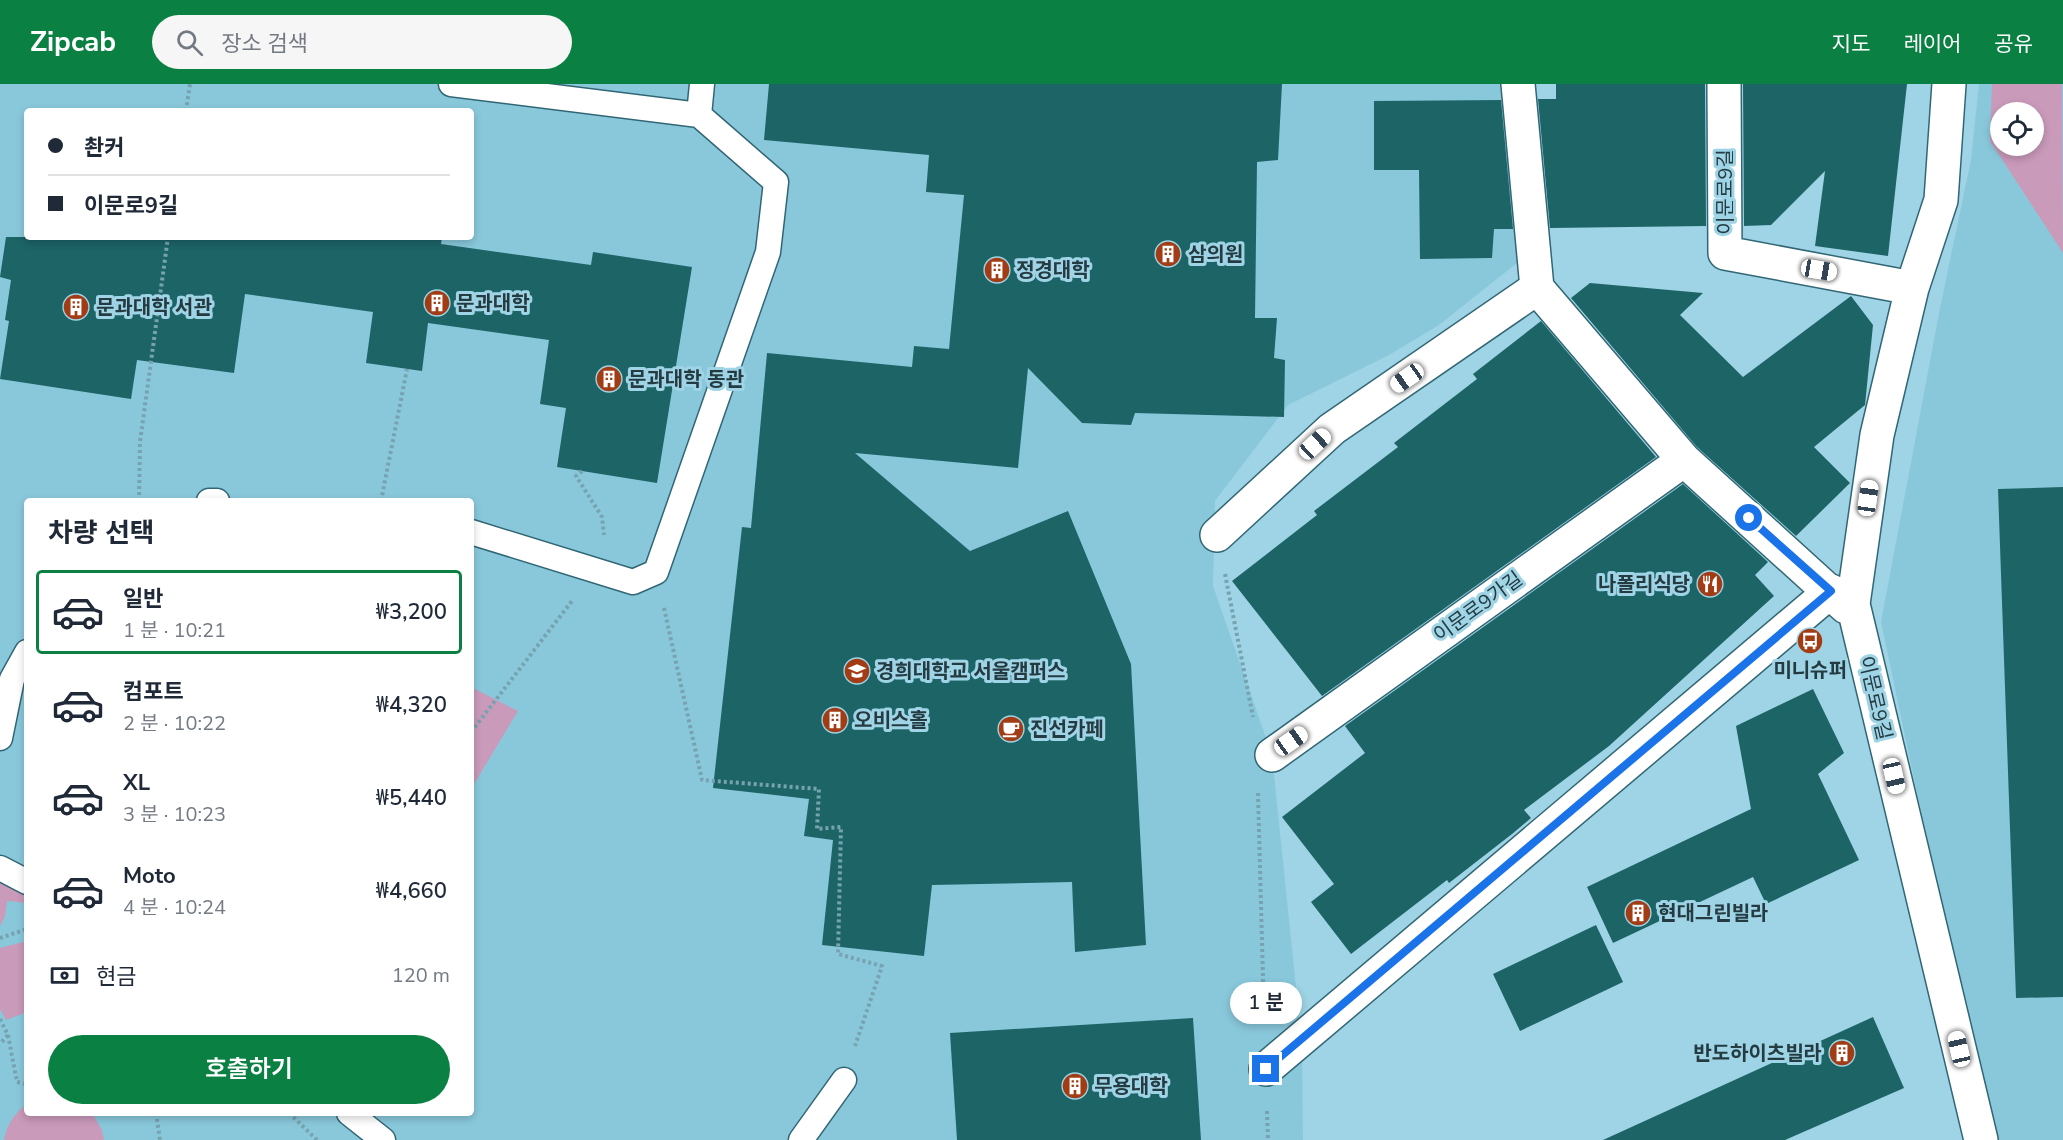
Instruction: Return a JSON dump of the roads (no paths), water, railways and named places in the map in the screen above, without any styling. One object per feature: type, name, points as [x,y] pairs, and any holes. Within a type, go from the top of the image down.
[{"type":"street","points":[[1518,84],[1538,288],[1684,460],[1831,591],[1856,617]]},
{"type":"street","name":"이문로9길","points":[[1724,84],[1725,253],[1912,288]]},
{"type":"street","name":"이문로9길","points":[[1949,84],[1941,200],[1912,288],[1876,435],[1853,604],[1981,1140]]},
{"type":"street","points":[[1216,535],[1332,429],[1538,288]]},
{"type":"street","name":"이문로9가길","points":[[1272,755],[1684,460]]},
{"type":"street","points":[[1266,1069],[1831,591]]},
{"type":"lane","points":[[451,84],[699,115],[776,182],[768,252],[656,572],[633,582],[474,533]]},
{"type":"lane","points":[[699,115],[702,84]]},
{"type":"lane","points":[[0,738],[12,679],[24,657]]},
{"type":"lane","points":[[0,868],[24,880]]},
{"type":"lane","points":[[801,1140],[844,1080]]},
{"type":"lane","points":[[353,1116],[383,1140]]},
{"type":"place","name":"삼의원","points":[[1168,254]]},
{"type":"place","name":"정경대학","points":[[997,270]]},
{"type":"place","name":"문과대학","points":[[437,303]]},
{"type":"place","name":"문과대학 서관","points":[[76,307]]},
{"type":"place","name":"문과대학 동관","points":[[609,379]]},
{"type":"place","name":"나폴리식당","points":[[1710,584]]},
{"type":"place","name":"미니슈퍼","points":[[1810,641]]},
{"type":"place","name":"경희대학교 서울캠퍼스","points":[[857,671]]},
{"type":"place","name":"오비스홀","points":[[835,720]]},
{"type":"place","name":"진선카페","points":[[1011,729]]},
{"type":"place","name":"현대그린빌라","points":[[1638,913]]},
{"type":"place","name":"반도하이츠빌라","points":[[1842,1053]]},
{"type":"place","name":"무용대학","points":[[1075,1086]]}]
